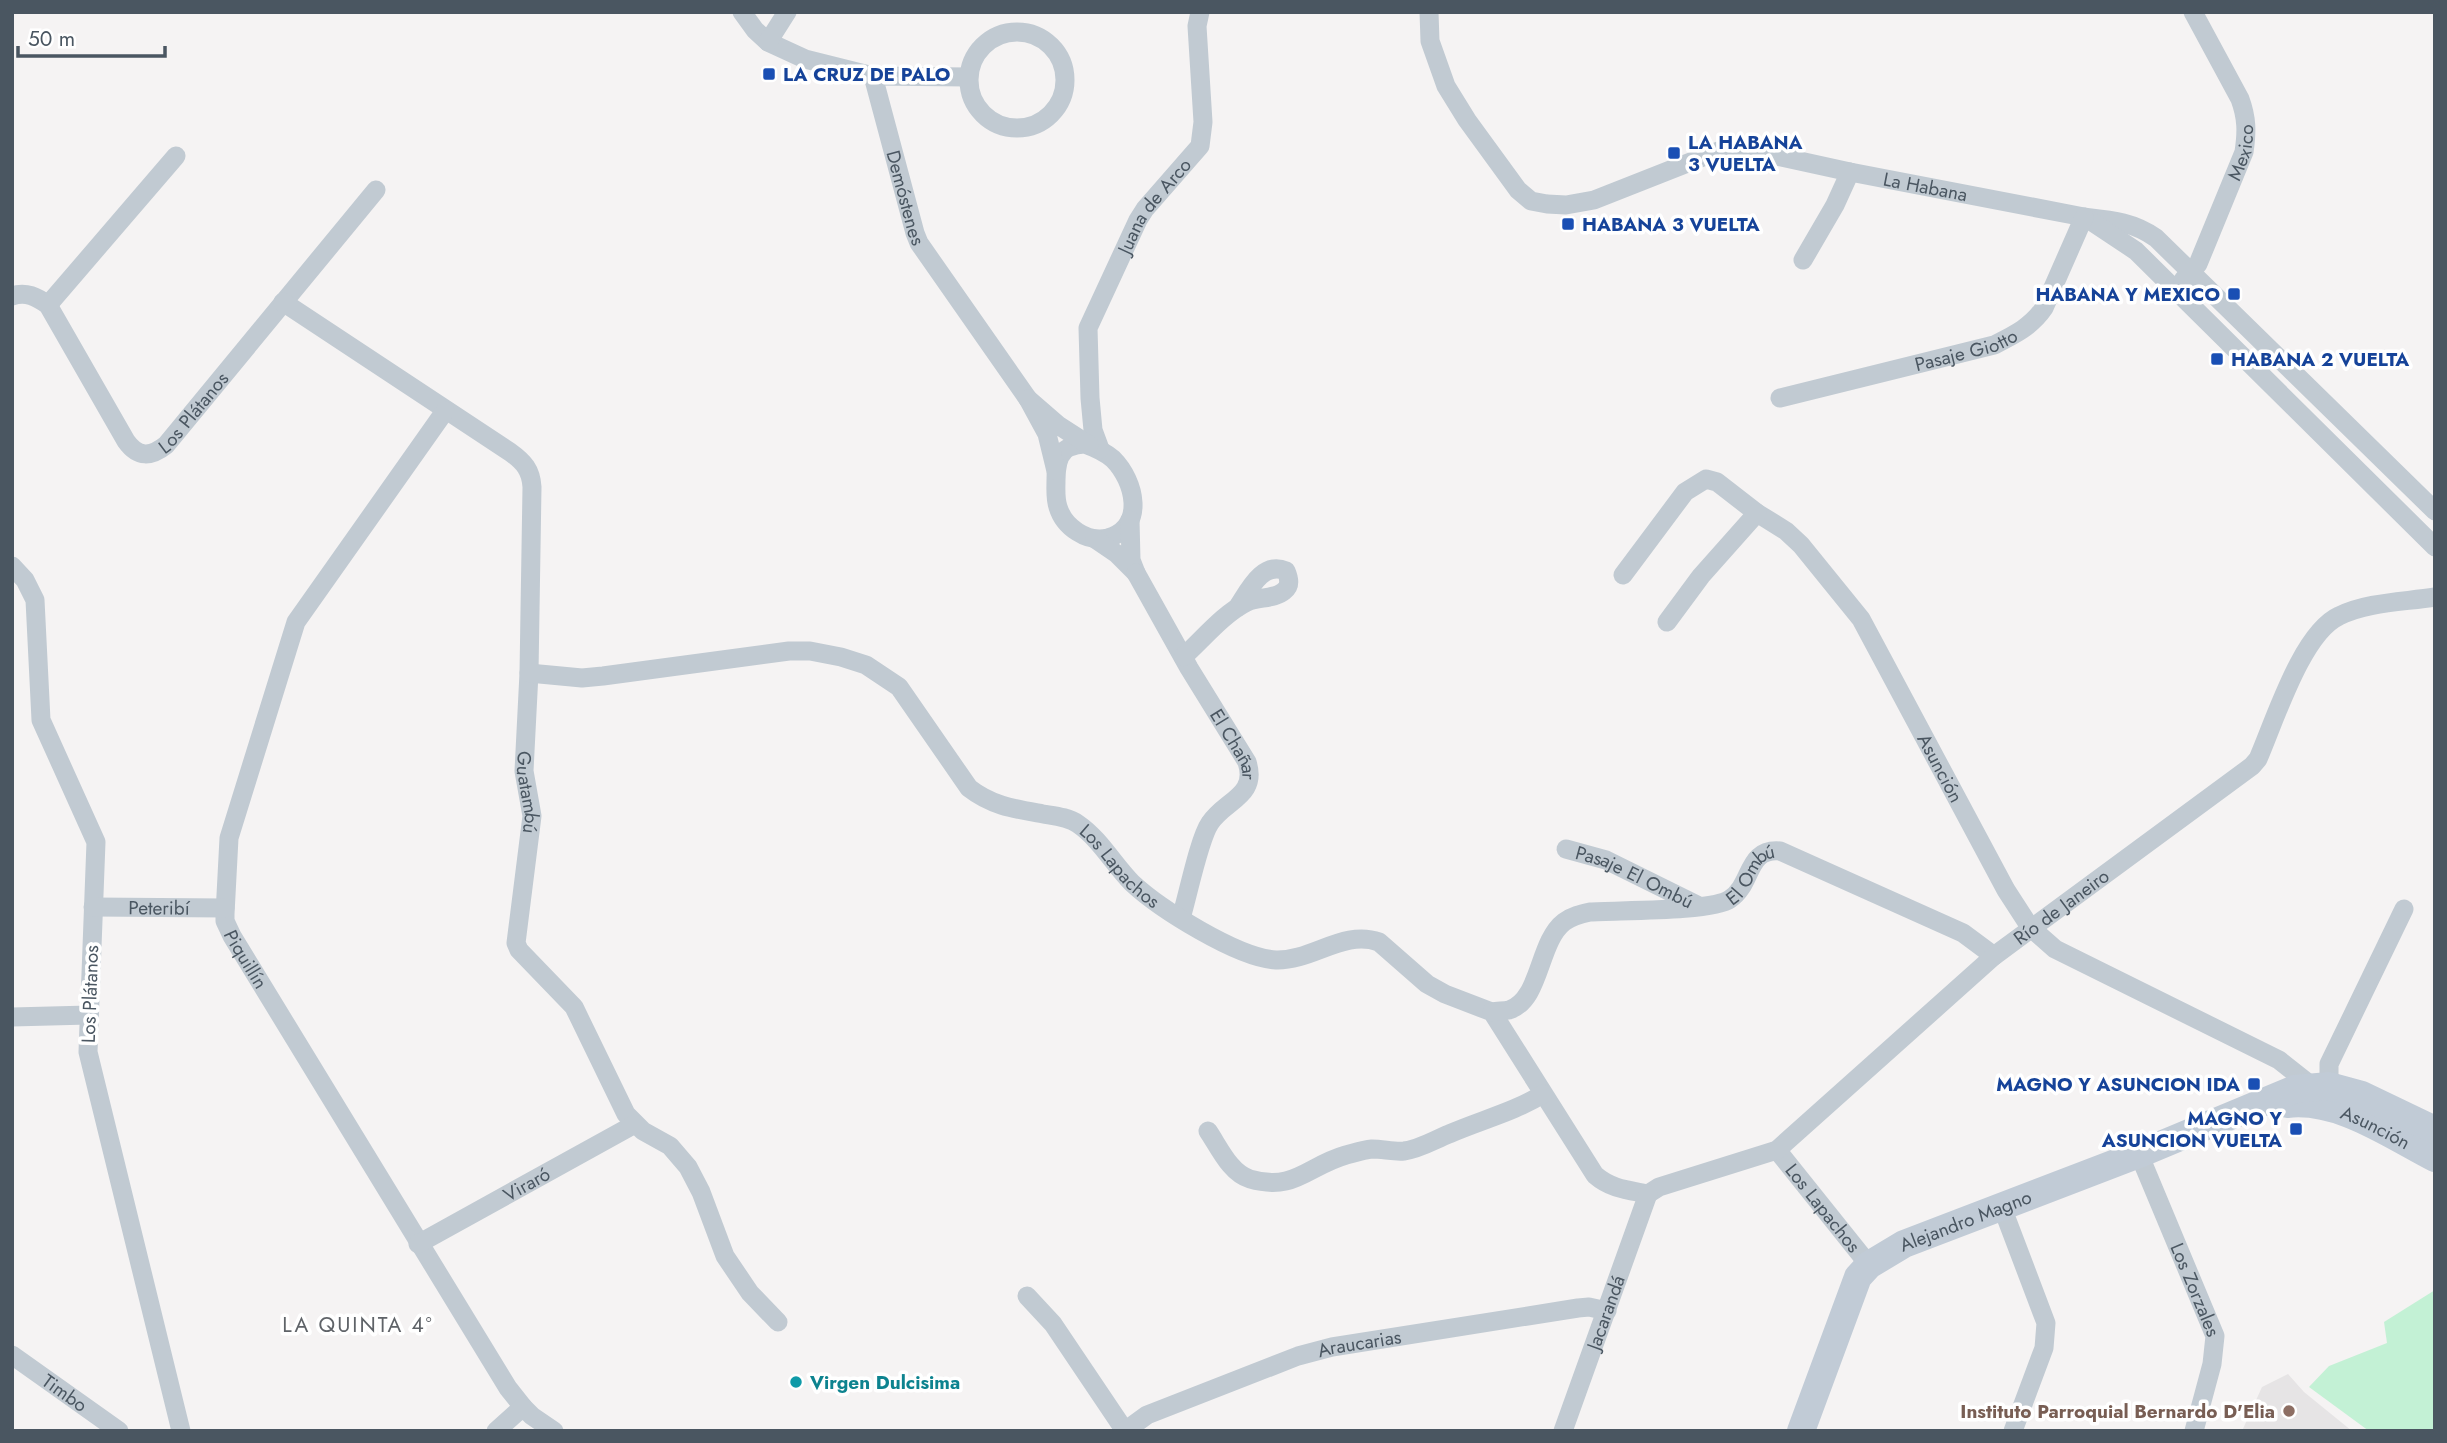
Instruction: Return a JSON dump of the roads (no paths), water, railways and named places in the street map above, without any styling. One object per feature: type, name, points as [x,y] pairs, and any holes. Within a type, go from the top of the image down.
[{"type":"main road","name":"Asunción","points":[[2233,1115],[2295,1089],[2321,1086],[2362,1094],[2435,1130]]},
{"type":"main road","name":"Asunción","points":[[2233,1115],[2285,1104],[2316,1103],[2365,1122],[2435,1158]]},
{"type":"main road","name":"Alejandro Magno","points":[[1801,1431],[1852,1290],[1858,1277],[1869,1265],[1904,1244],[2140,1154],[2233,1115]]},
{"type":"street","points":[[743,12],[755,30],[768,42],[805,59],[873,76],[968,77]]},
{"type":"street","points":[[768,42],[787,12]]},
{"type":"street","name":"Juana de Arco","points":[[1095,448],[1088,328],[1145,209],[1200,146],[1203,122],[1197,26],[1200,12]]},
{"type":"street","name":"La Habana","points":[[1429,12],[1430,41],[1446,86],[1510,180],[1531,201],[1566,205],[1594,200],[1731,146],[2084,217],[2122,221],[2156,238],[2435,511]]},
{"type":"street","name":"Mexico","points":[[2174,288],[2198,264],[2244,152],[2248,132],[2246,114],[2240,99],[2193,12]]},
{"type":"street","points":[[1010,32],[1027,32],[1042,38],[1055,49],[1063,63],[1066,79],[1060,101],[1045,119],[1031,126],[1016,128],[1000,125],[987,118],[973,99],[968,77],[972,61],[981,47],[994,37],[1010,32]]},
{"type":"street","name":"Demóstenes","points":[[873,76],[919,243],[1028,399],[1048,434],[1056,471],[1056,496],[1062,516],[1080,533],[1095,539]]},
{"type":"street","points":[[12,296],[27,294],[48,305],[176,156]]},
{"type":"street","points":[[1803,260],[1835,205],[1850,172]]},
{"type":"street","name":"Los Plátanos","points":[[48,305],[126,442],[140,455],[149,455],[166,445],[376,190]]},
{"type":"street","points":[[2084,217],[2136,251],[2435,547]]},
{"type":"street","name":"Pasaje Giotto","points":[[1780,398],[1994,345],[2019,333],[2036,320],[2044,309],[2084,217]]},
{"type":"street","name":"Guatambú","points":[[283,302],[523,461],[531,477],[529,674],[524,771],[531,816],[516,943],[519,950],[574,1007],[617,1100],[635,1124],[670,1146],[688,1167],[701,1192],[725,1256],[750,1293],[778,1322]]},
{"type":"street","points":[[1058,425],[1076,423],[1084,416],[1090,398]]},
{"type":"street","name":"Demóstenes","points":[[1028,399],[1058,425],[1119,465],[1132,491],[1135,504],[1130,520]]},
{"type":"street","name":"Piquillín","points":[[445,411],[296,622],[229,838],[225,908],[228,930],[418,1244],[508,1388],[523,1406]]},
{"type":"street","points":[[1056,471],[1060,457],[1066,449],[1074,445],[1095,448]]},
{"type":"street","name":"Asunción","points":[[1623,575],[1685,492],[1706,479],[1717,482],[1757,513],[1786,531],[1801,545],[1871,633],[2006,890],[2030,927],[2055,949],[2279,1060],[2321,1086]]},
{"type":"street","points":[[1668,622],[1701,576],[1757,513]]},
{"type":"street","points":[[1095,539],[1116,534],[1127,526],[1130,520]]},
{"type":"street","name":"El Chañar","points":[[1130,520],[1131,560],[1136,573],[1247,762],[1250,772],[1243,793],[1213,818],[1208,826],[1181,918]]},
{"type":"street","name":"El Chañar","points":[[1095,539],[1117,554],[1136,573]]},
{"type":"street","name":"Los Plátanos","points":[[12,565],[25,580],[35,600],[38,706],[41,720],[96,842],[88,1052],[181,1431]]},
{"type":"street","name":"Río de Janeiro","points":[[1648,1194],[1659,1187],[1777,1150],[1994,956],[2252,766],[2258,759],[2306,647],[2325,625],[2355,610],[2435,597]]},
{"type":"street","points":[[1183,657],[1237,608]]},
{"type":"street","name":"Los Lapachos","points":[[529,674],[582,678],[789,651],[831,655],[866,665],[899,687],[970,788],[982,798],[993,804],[1066,818],[1079,824],[1132,883],[1155,901],[1214,938],[1277,960],[1356,938],[1369,938],[1379,942],[1427,984],[1492,1012]]},
{"type":"street","name":"Pasaje El Ombú","points":[[1566,849],[1606,860],[1701,907]]},
{"type":"street","name":"El Ombú","points":[[1492,1012],[1510,1010],[1521,1003],[1528,994],[1553,932],[1564,921],[1590,912],[1721,904],[1731,899],[1760,854],[1767,850],[1780,851],[1963,933],[1994,956]]},
{"type":"street","name":"Peteribí","points":[[93,908],[225,908]]},
{"type":"street","points":[[2321,1086],[2404,909]]},
{"type":"street","points":[[1492,1012],[1595,1175],[1618,1188],[1648,1194]]},
{"type":"street","points":[[12,1017],[89,1016]]},
{"type":"street","points":[[1208,1131],[1233,1167],[1247,1178],[1279,1183],[1293,1181],[1320,1165],[1360,1151],[1403,1151],[1419,1147],[1522,1107],[1544,1094]]},
{"type":"street","name":"Viraró","points":[[418,1244],[635,1124]]},
{"type":"street","name":"Los Lapachos","points":[[1777,1150],[1869,1265]]},
{"type":"street","name":"Los Zorzales","points":[[2140,1154],[2215,1336],[2212,1364],[2194,1431]]},
{"type":"street","name":"Jacarandá","points":[[1563,1431],[1648,1194]]},
{"type":"street","points":[[2002,1207],[2046,1323],[2047,1335],[2013,1431]]},
{"type":"street","points":[[1027,1296],[1053,1324],[1125,1431]]},
{"type":"street","name":"Araucarias","points":[[1125,1431],[1147,1415],[1298,1356],[1332,1347],[1589,1307],[1606,1311]]},
{"type":"street","name":"Timbo","points":[[12,1354],[119,1431]]},
{"type":"street","points":[[496,1431],[523,1406],[532,1416],[554,1431]]},
{"type":"place","name":"LA CRUZ DE PALO","points":[[769,74]]},
{"type":"place","name":"LA HABANA 3 VUELTA","points":[[1674,153]]},
{"type":"place","name":"HABANA 3 VUELTA","points":[[1568,224]]},
{"type":"place","name":"HABANA Y MEXICO","points":[[2234,294]]},
{"type":"place","name":"HABANA 2 VUELTA","points":[[2217,359]]},
{"type":"place","name":"MAGNO Y ASUNCION IDA","points":[[2254,1084]]},
{"type":"place","name":"MAGNO Y ASUNCION VUELTA","points":[[2296,1129]]},
{"type":"place","name":"Virgen Dulcisima","points":[[796,1382]]},
{"type":"place","name":"Instituto Parroquial Bernardo D'Elia","points":[[2289,1411]]},
{"type":"district","name":"LA QUINTA 4°","points":[[358,1325]]}]
